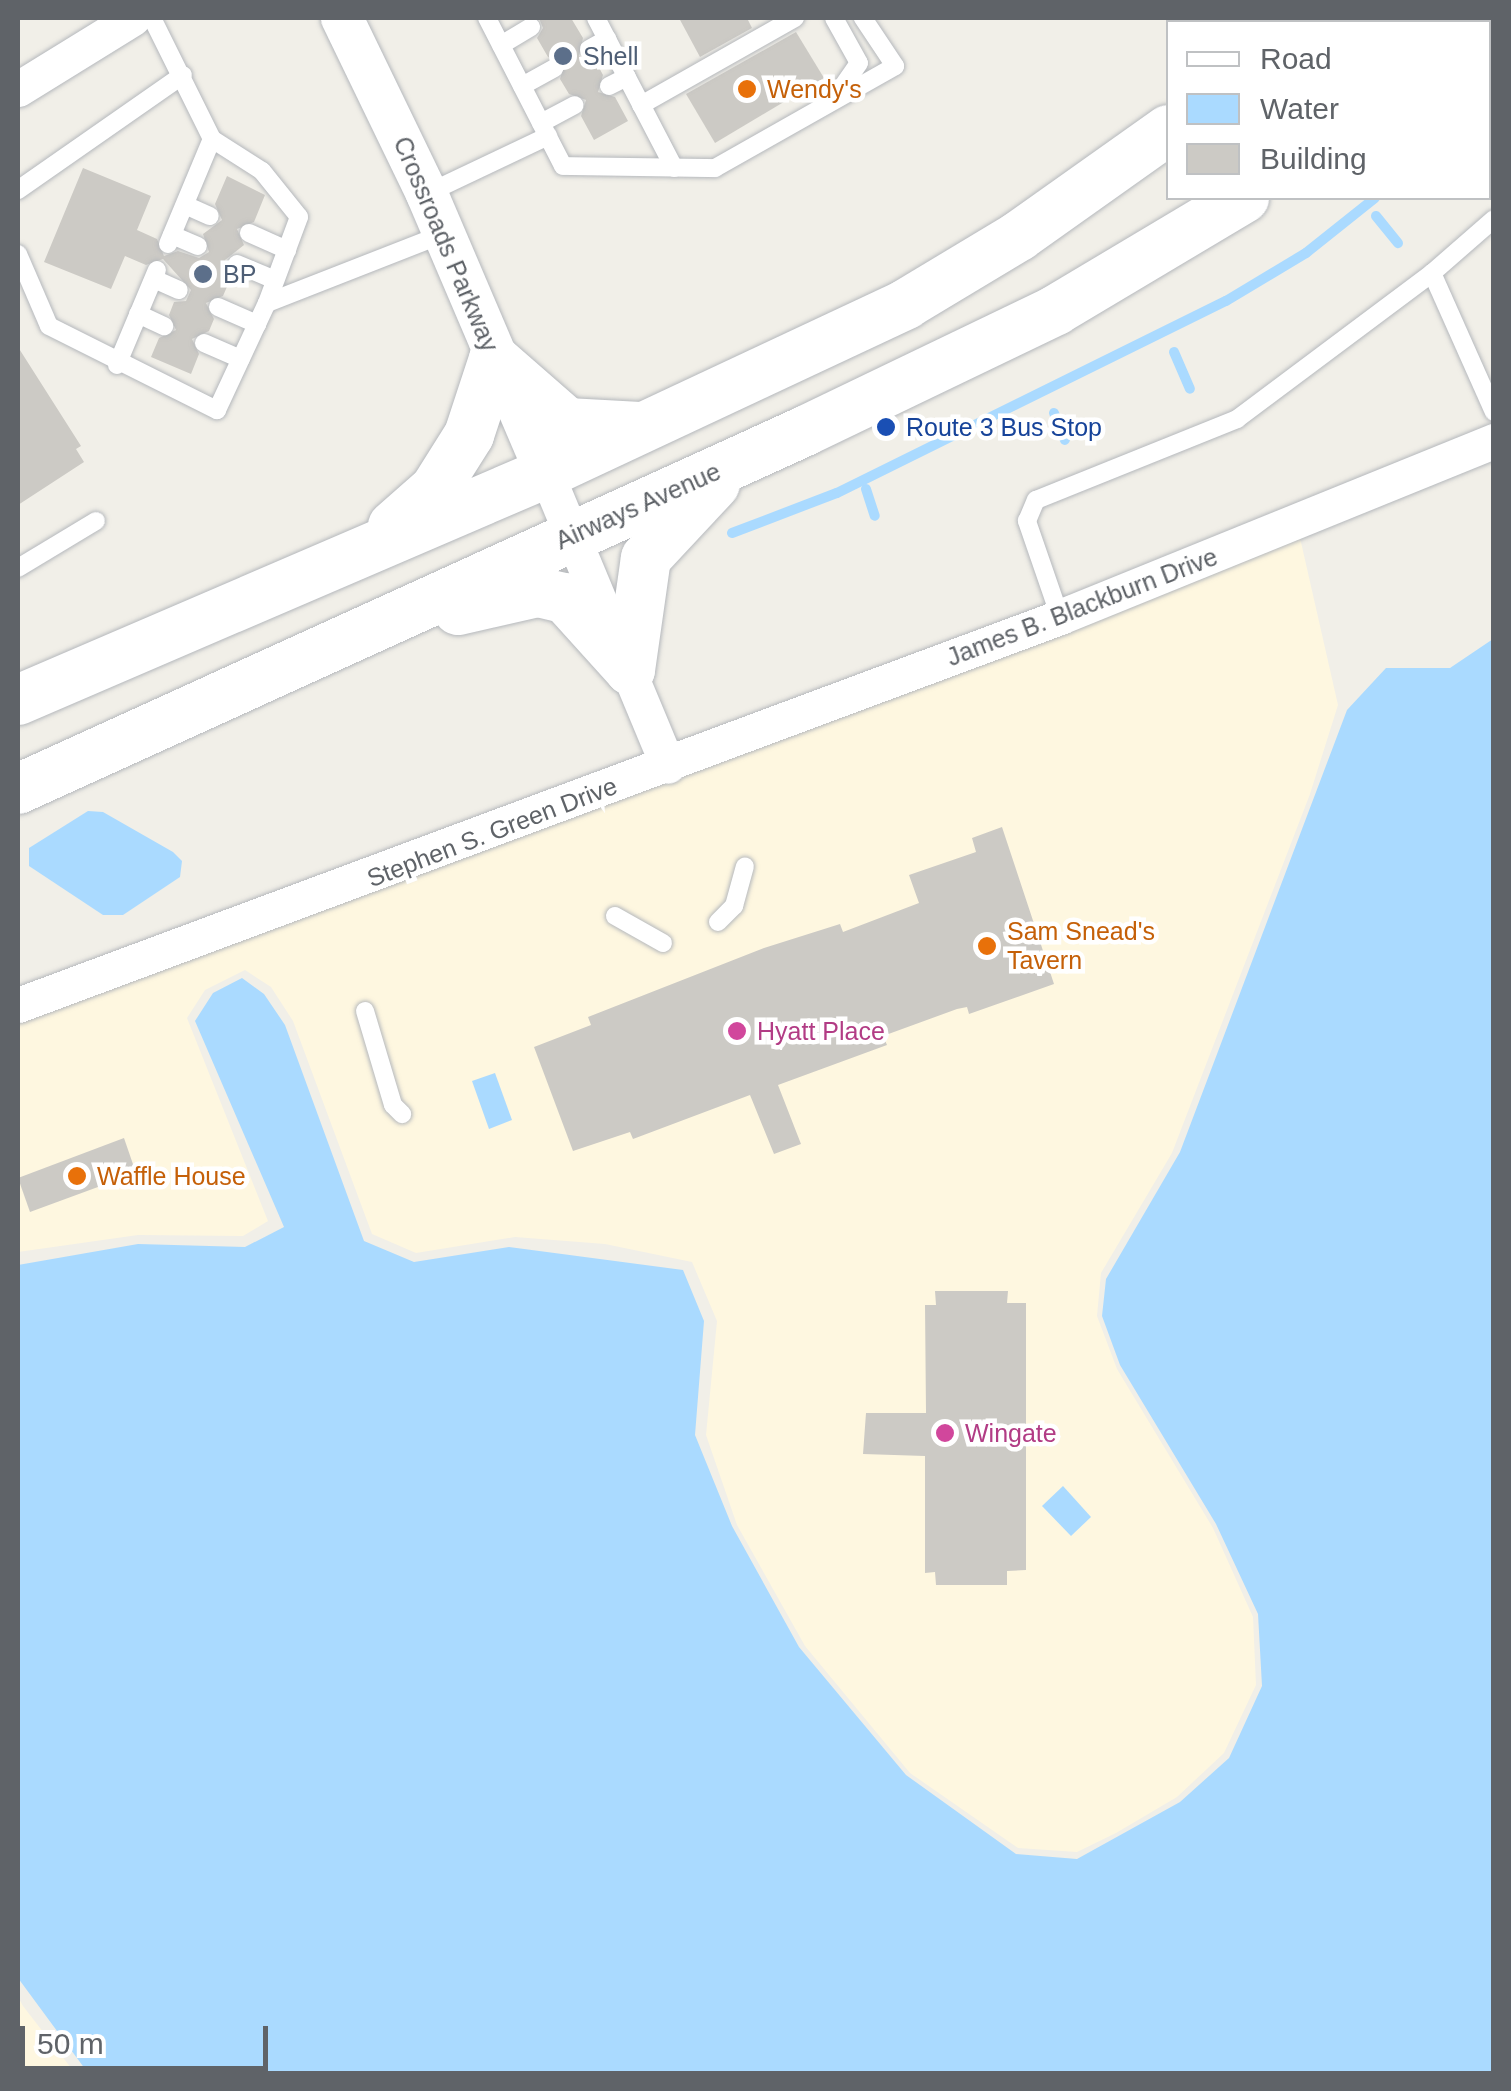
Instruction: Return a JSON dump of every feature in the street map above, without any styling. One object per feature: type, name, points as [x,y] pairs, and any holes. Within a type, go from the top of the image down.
[{"type":"main road","points":[[18,700],[370,546],[546,474],[906,304],[1018,236],[1166,131]]},
{"type":"main road","name":"Airways Avenue","points":[[18,789],[351,634],[737,462],[1056,310],[1241,200]]},
{"type":"main road","points":[[370,546],[434,490],[469,435],[494,359],[567,422],[645,427]]},
{"type":"main road","points":[[630,670],[646,558],[737,462]]},
{"type":"main road","points":[[351,634],[552,594],[565,598],[630,670]]},
{"type":"street","points":[[18,89],[133,18]]},
{"type":"street","name":"Crossroads Parkway","points":[[342,18],[427,194],[546,474]]},
{"type":"street","name":"James B. Blackburn Drive","points":[[668,766],[1060,617],[1494,441]]},
{"type":"street","points":[[546,474],[576,535],[668,766]]},
{"type":"street","name":"Stephen S. Green Drive","points":[[18,1005],[668,766]]},
{"type":"lane","points":[[18,254],[49,326],[117,365],[217,410],[276,280],[299,217],[262,171],[212,139],[152,18]]},
{"type":"lane","points":[[488,18],[564,166],[674,168],[715,168],[895,66],[863,18]]},
{"type":"lane","points":[[596,18],[674,168]]},
{"type":"lane","points":[[641,105],[796,18]]},
{"type":"lane","points":[[829,103],[859,63],[834,18]]},
{"type":"lane","points":[[501,44],[531,27]]},
{"type":"lane","points":[[589,50],[607,39]]},
{"type":"lane","points":[[522,86],[554,68]]},
{"type":"lane","points":[[18,190],[182,75]]},
{"type":"lane","points":[[609,86],[627,77]]},
{"type":"lane","points":[[427,194],[545,130],[575,105]]},
{"type":"lane","points":[[198,246],[170,239],[212,139]]},
{"type":"lane","points":[[185,205],[210,216]]},
{"type":"lane","points":[[1060,617],[1026,521],[1036,500],[1238,419],[1432,274],[1494,219]]},
{"type":"lane","points":[[249,233],[287,250]]},
{"type":"lane","points":[[266,302],[444,234]]},
{"type":"lane","points":[[237,264],[276,280]]},
{"type":"lane","points":[[117,365],[155,274],[179,290]]},
{"type":"lane","points":[[1432,274],[1494,412]]},
{"type":"lane","points":[[218,307],[257,324]]},
{"type":"lane","points":[[138,314],[164,326]]},
{"type":"lane","points":[[204,343],[242,360]]},
{"type":"lane","points":[[18,568],[96,521]]},
{"type":"lane","points":[[718,922],[734,906],[745,866]]},
{"type":"lane","points":[[615,916],[642,936],[663,943]]},
{"type":"lane","points":[[365,1011],[393,1105],[402,1114]]},
{"type":"shaded area","points":[[1298,529],[1338,705],[1310,794],[1172,1153],[1101,1273],[1097,1316],[1117,1369],[1213,1528],[1253,1617],[1256,1685],[1224,1753],[1177,1797],[1116,1833],[1077,1852],[1018,1848],[910,1773],[805,1646],[737,1525],[706,1435],[717,1321],[692,1262],[605,1244],[515,1237],[416,1253],[372,1234],[293,1021],[271,987],[245,970],[205,990],[187,1018],[268,1221],[243,1236],[138,1235],[18,1252],[18,1005]]},
{"type":"shaded area","points":[[18,1997],[23,2006],[75,2073],[18,2073]]},
{"type":"water","points":[[1493,639],[1493,2073],[88,2073],[18,1978],[18,1265],[138,1244],[245,1247],[284,1227],[195,1021],[213,993],[242,978],[264,994],[285,1025],[364,1241],[414,1262],[509,1247],[683,1270],[704,1321],[695,1435],[732,1526],[799,1647],[906,1775],[1016,1854],[1077,1859],[1180,1802],[1229,1758],[1262,1686],[1258,1614],[1216,1524],[1120,1365],[1102,1316],[1106,1279],[1180,1152],[1347,710],[1386,668],[1450,668]]},
{"type":"water","points":[[88,811],[103,812],[173,852],[182,861],[180,877],[123,915],[103,915],[29,866],[29,848]]},
{"type":"water","points":[[495,1073],[512,1120],[489,1129],[472,1081]]},
{"type":"water","points":[[1063,1486],[1091,1517],[1071,1536],[1042,1506]]},
{"type":"building","points":[[539,18],[571,18],[583,38],[579,56],[595,60],[603,75],[598,92],[615,97],[628,121],[594,140],[581,116],[586,100],[569,94],[560,79],[565,63],[548,57],[537,38],[543,28]]},
{"type":"building","points":[[679,18],[747,18],[752,28],[700,57]]},
{"type":"building","points":[[796,32],[824,78],[715,143],[686,94]]},
{"type":"building","points":[[83,168],[151,196],[137,230],[157,239],[164,256],[178,251],[199,258],[209,252],[203,234],[222,220],[215,204],[227,176],[265,195],[254,222],[237,229],[244,245],[225,260],[232,275],[223,296],[206,303],[214,319],[209,331],[192,339],[199,354],[191,374],[151,357],[159,338],[176,330],[169,315],[174,302],[186,301],[191,290],[163,259],[146,265],[125,256],[111,289],[44,262]]},
{"type":"building","points":[[18,347],[81,446],[76,449],[84,462],[18,505]]},
{"type":"building","name":"Hyatt Place","points":[[1002,827],[1054,984],[969,1014],[967,1007],[957,1009],[883,1036],[887,1045],[778,1085],[801,1144],[774,1154],[750,1095],[633,1139],[630,1132],[573,1151],[534,1047],[591,1025],[588,1017],[764,948],[840,924],[843,932],[919,903],[909,875],[976,852],[972,838]]},
{"type":"building","name":"Waffle House","points":[[124,1138],[136,1173],[30,1212],[18,1178]]},
{"type":"building","name":"Wingate","points":[[935,1291],[1008,1291],[1007,1303],[1026,1303],[1026,1570],[1007,1571],[1007,1585],[936,1585],[935,1572],[925,1573],[925,1456],[863,1454],[866,1413],[926,1413],[925,1305],[936,1305]]},
{"type":"waterway","points":[[732,533],[837,493],[1226,301],[1306,253],[1372,200]]},
{"type":"waterway","points":[[1376,216],[1398,243]]},
{"type":"waterway","points":[[1174,352],[1190,389]]},
{"type":"waterway","points":[[1054,413],[1065,440]]},
{"type":"waterway","points":[[866,489],[875,516]]},
{"type":"place","name":"Shell","points":[[563,56]]},
{"type":"place","name":"Wendy's","points":[[747,89]]},
{"type":"place","name":"BP","points":[[203,274]]},
{"type":"place","name":"Route 3 Bus Stop","points":[[886,427]]},
{"type":"place","name":"Sam Snead's Tavern","points":[[987,946]]},
{"type":"place","name":"Hyatt Place","points":[[737,1031]]},
{"type":"place","name":"Waffle House","points":[[77,1176]]},
{"type":"place","name":"Wingate","points":[[945,1433]]}]
